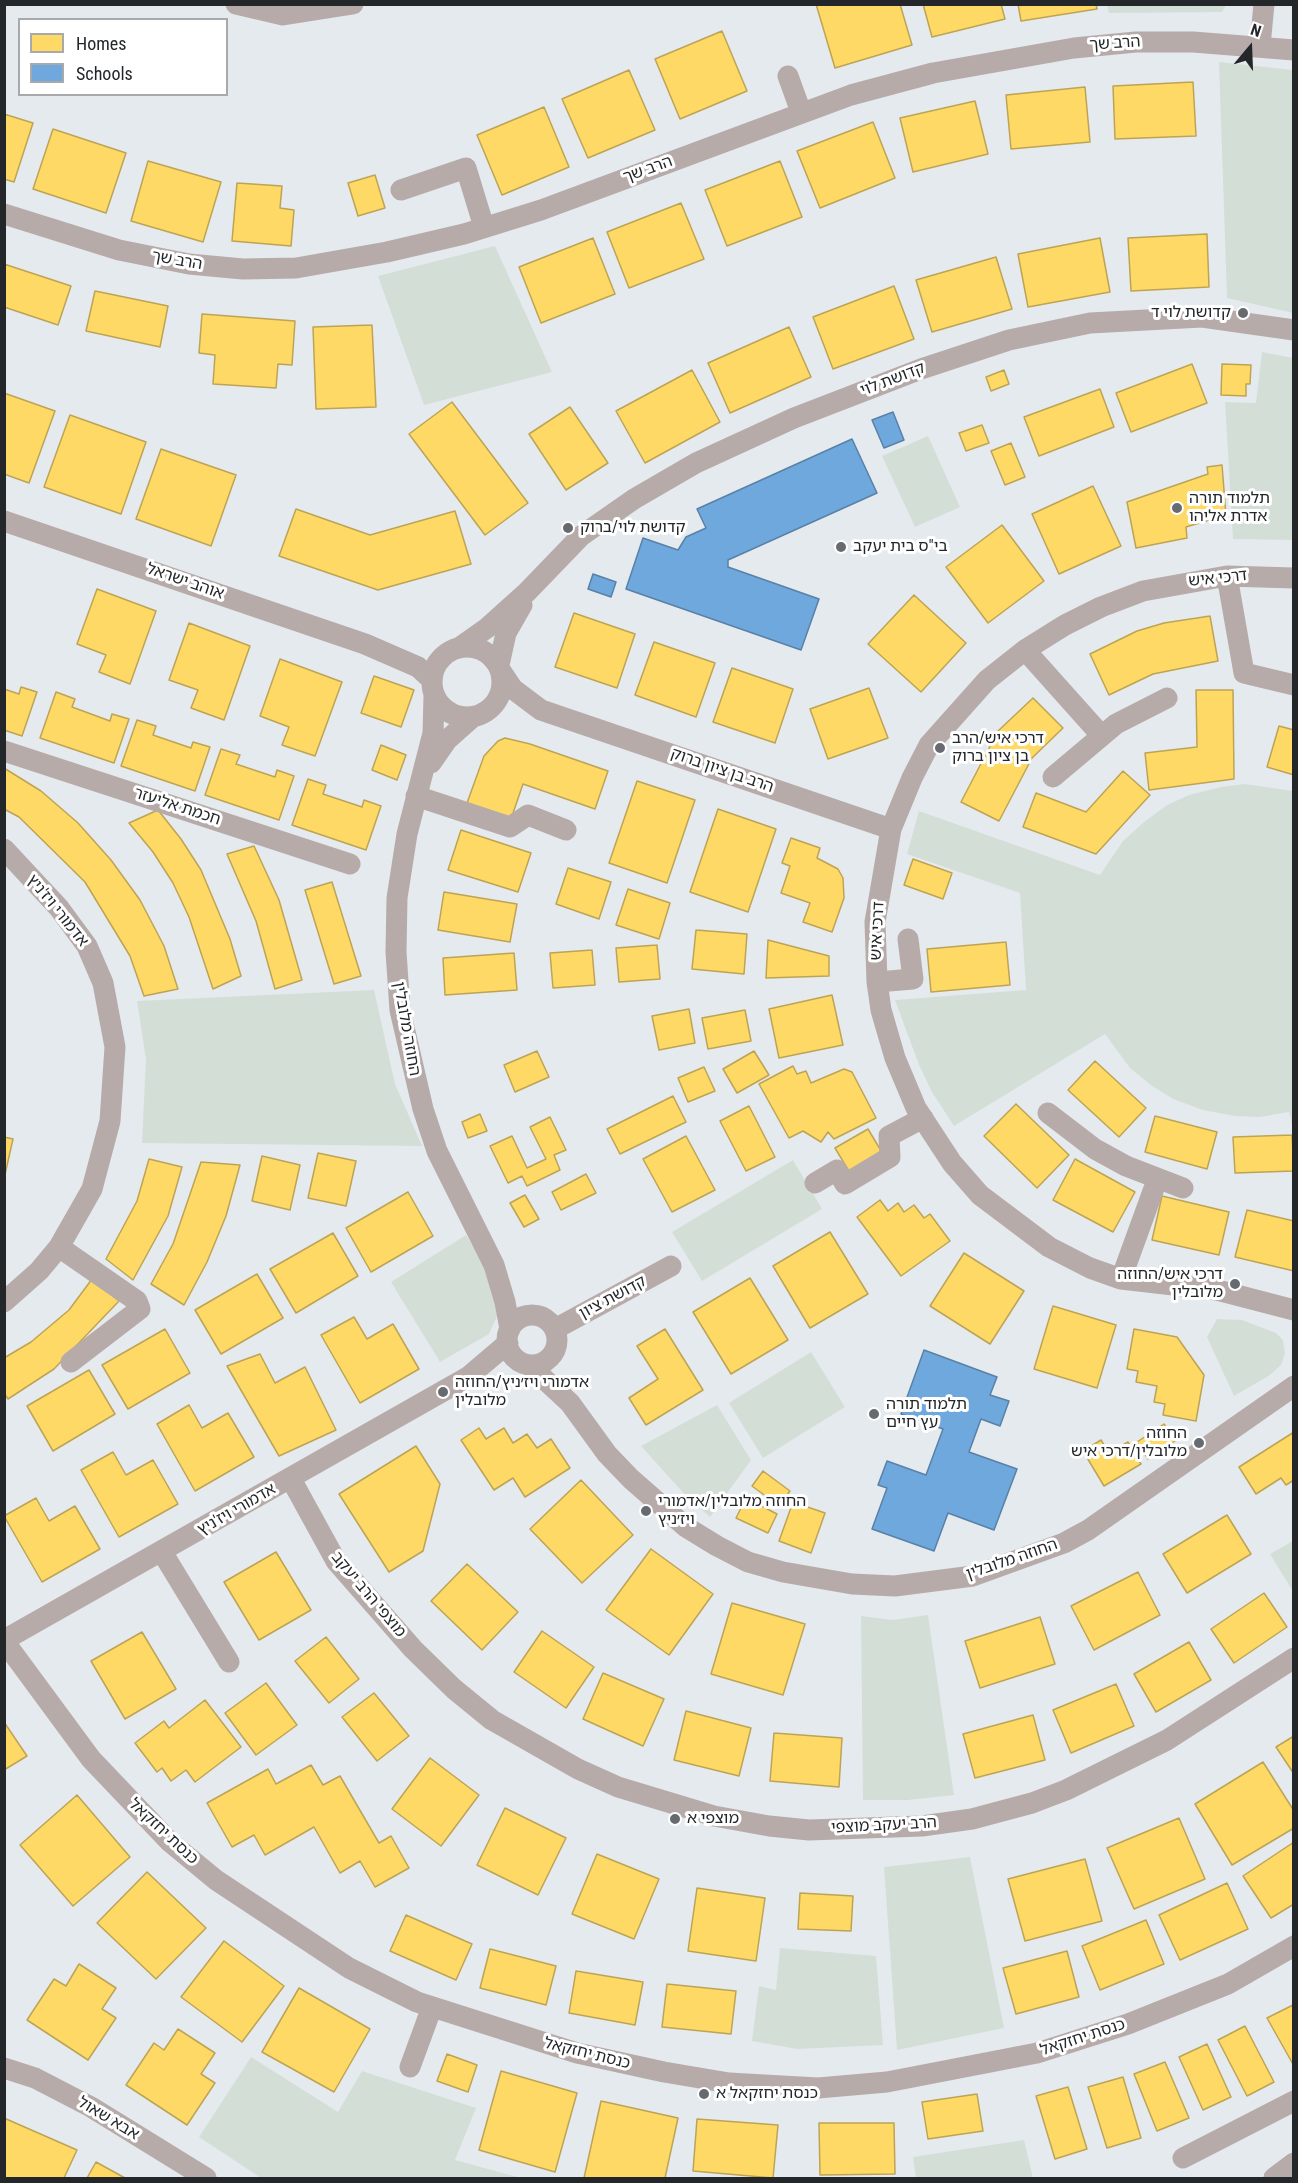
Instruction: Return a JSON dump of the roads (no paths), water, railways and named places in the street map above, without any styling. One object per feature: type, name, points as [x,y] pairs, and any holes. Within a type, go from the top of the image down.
[{"type":"street","points":[[236,4],[283,15],[354,4]]},
{"type":"street","points":[[1260,46],[1264,4]]},
{"type":"street","name":"הרב שך","points":[[4,214],[120,250],[189,264],[243,269],[296,268],[374,255],[541,210],[851,94],[933,73],[1074,48],[1137,42],[1260,46],[1293,50]]},
{"type":"street","points":[[788,76],[801,112]]},
{"type":"street","points":[[401,190],[466,168],[484,227]]},
{"type":"street","name":"קדושת לוי","points":[[453,650],[487,628],[539,580],[581,536],[634,499],[696,463],[794,418],[921,369],[1009,340],[1090,323],[1203,318],[1293,330]]},
{"type":"street","name":"אוהב ישראל","points":[[4,520],[365,644],[418,667],[432,687]]},
{"type":"street","points":[[1227,576],[1244,673],[1293,685]]},
{"type":"street","name":"דרכי איש","points":[[1293,578],[1227,576],[1143,591],[1101,607],[1025,650],[987,680],[929,745],[891,829],[875,922],[877,982],[881,1010],[896,1058],[916,1108],[952,1163],[987,1202],[1049,1246],[1090,1268],[1121,1279],[1217,1290],[1253,1298],[1285,1309],[1293,1323]]},
{"type":"street","name":"קדושת לוי","points":[[500,668],[506,633],[539,580]]},
{"type":"street","name":"אוהב ישראל","points":[[365,644],[406,652],[453,650]]},
{"type":"street","points":[[478,648],[486,652],[500,668],[500,694],[480,714],[464,717],[446,710],[432,687],[433,669],[453,650],[478,648]]},
{"type":"street","points":[[1025,650],[1101,735]]},
{"type":"street","name":"הרב בן ציון ברוק","points":[[500,668],[526,700],[553,714]]},
{"type":"street","name":"החוזה מלובלין","points":[[432,687],[434,733],[407,834],[397,898],[396,952],[400,1010],[412,1069],[437,1151],[494,1264],[536,1316]]},
{"type":"street","points":[[1053,777],[1101,735],[1143,708],[1167,698]]},
{"type":"street","name":"הרב בן ציון ברוק","points":[[480,714],[511,706],[553,714],[891,829]]},
{"type":"street","name":"החוזה מלובלין","points":[[419,788],[442,746],[480,714]]},
{"type":"street","name":"חכמת אליעזר","points":[[4,751],[350,864]]},
{"type":"street","points":[[419,788],[510,827],[528,815],[566,830]]},
{"type":"street","name":"אדמורי ויז'ניץ","points":[[4,1302],[39,1271],[59,1247],[92,1189],[111,1121],[114,1080],[112,1022],[103,983],[85,942],[59,908],[5,849]]},
{"type":"street","points":[[877,982],[913,980],[908,939]]},
{"type":"street","points":[[1048,1113],[1095,1149],[1157,1180],[1183,1188]]},
{"type":"street","points":[[815,1183],[837,1170],[845,1184],[890,1157],[889,1136],[923,1118]]},
{"type":"street","points":[[1121,1279],[1157,1180]]},
{"type":"street","points":[[59,1247],[137,1301],[140,1309],[71,1362]]},
{"type":"street","name":"החוזה מלובלין","points":[[494,1264],[509,1336]]},
{"type":"street","name":"קדושת ציון","points":[[555,1329],[671,1266]]},
{"type":"street","points":[[536,1316],[547,1320],[555,1329],[557,1341],[554,1353],[542,1363],[524,1363],[511,1354],[509,1336],[520,1318],[536,1316]]},
{"type":"street","name":"אדמורי ויז'ניץ","points":[[4,1641],[468,1377],[509,1336]]},
{"type":"street","name":"החוזה מלובלין","points":[[554,1353],[559,1377],[570,1403]]},
{"type":"street","name":"החוזה מלובלין","points":[[524,1363],[570,1403],[608,1454],[631,1479],[686,1527],[717,1546],[748,1562],[783,1572],[852,1584],[895,1586],[973,1576],[1064,1543],[1088,1530],[1293,1386]]},
{"type":"street","name":"אדמורי ויז'ניץ","points":[[468,1377],[524,1363]]},
{"type":"street","name":"מוצפי הרב יעקב","points":[[291,1479],[336,1561],[413,1649],[464,1697]]},
{"type":"street","points":[[162,1552],[229,1662]]},
{"type":"street","name":"כנסת יחזקאל","points":[[4,1641],[91,1759],[170,1842],[216,1880],[349,1968],[432,2007],[577,2054],[664,2073],[729,2083],[830,2087],[888,2082],[1037,2054],[1128,2024],[1228,1984],[1293,1946]]},
{"type":"street","name":"הרב יעקב מוצפי","points":[[464,1697],[492,1719],[578,1769],[638,1794],[714,1816],[769,1826],[809,1830],[850,1830],[922,1826],[972,1819],[1032,1803],[1066,1790],[1167,1740],[1293,1658]]},
{"type":"street","points":[[410,2067],[432,2007]]},
{"type":"street","name":"אבא שאול","points":[[4,2068],[35,2078],[92,2107],[206,2178]]},
{"type":"street","points":[[1183,2158],[1293,2101]]},
{"type":"street","points":[[1274,2178],[1293,2163]]},
{"type":"place","name":"קדושת לוי ד","points":[[1243,313]]},
{"type":"place","name":"תלמוד תורה אדרת אליהו","points":[[1177,508]]},
{"type":"place","name":"קדושת לוי/ברוק","points":[[568,528]]},
{"type":"place","name":"בי\"ס בית יעקב","points":[[841,547]]},
{"type":"place","name":"דרכי איש/הרב בן ציון ברוק","points":[[940,748]]},
{"type":"place","name":"דרכי איש/החוזה מלובלין","points":[[1235,1284]]},
{"type":"place","name":"אדמורי ויז׳ניץ/החוזה מלובלין","points":[[443,1392]]},
{"type":"place","name":"תלמוד תורה עץ חיים","points":[[874,1414]]},
{"type":"place","name":"החוזה מלובלין/דרכי איש","points":[[1199,1443]]},
{"type":"place","name":"החוזה מלובלין/אדמורי ויז׳ניץ","points":[[646,1511]]},
{"type":"place","name":"מוצפי א","points":[[675,1819]]},
{"type":"place","name":"כנסת יחזקאל א","points":[[704,2094]]}]
